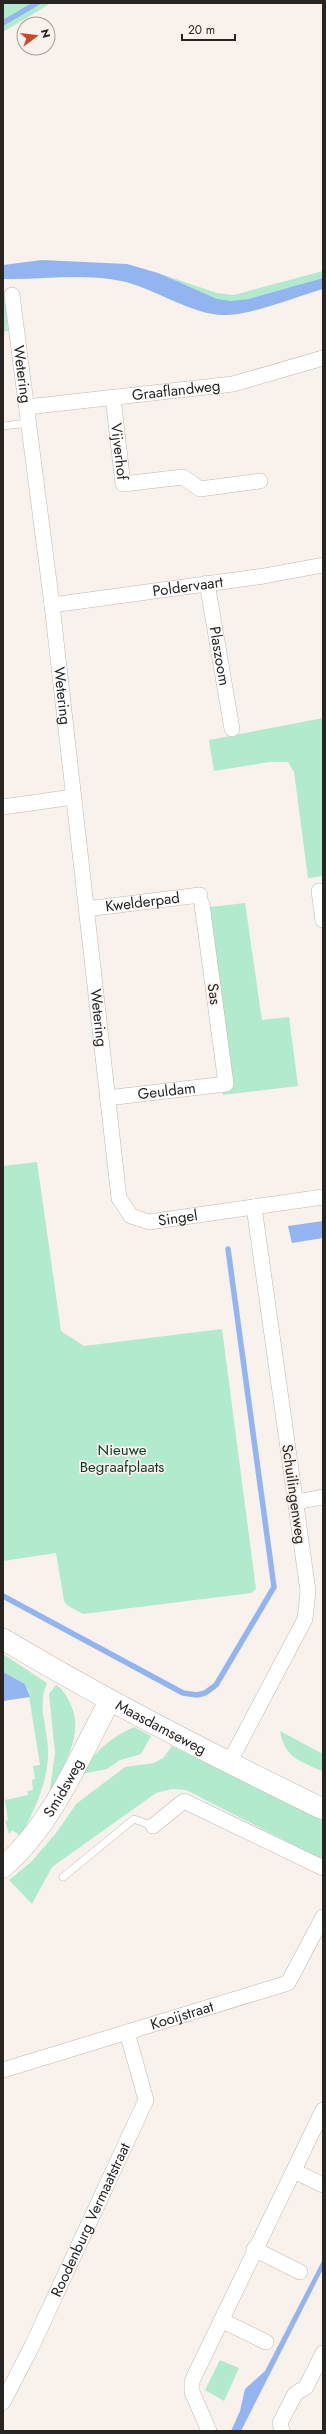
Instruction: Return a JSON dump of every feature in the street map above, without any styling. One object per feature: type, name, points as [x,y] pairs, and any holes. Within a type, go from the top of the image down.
[{"type":"street","name":"Wetering","points":[[12,295],[52,605],[107,1098]]},
{"type":"street","name":"Graaflandweg","points":[[27,407],[233,384],[323,358]]},
{"type":"street","name":"Vijverhof","points":[[113,398],[123,484],[183,477],[200,489],[260,481]]},
{"type":"street","name":"Poldervaart","points":[[52,605],[264,576],[323,565]]},
{"type":"street","name":"Plaszoom","points":[[207,583],[232,729]]},
{"type":"street","points":[[3,807],[73,797]]},
{"type":"street","points":[[319,891],[323,920]]},
{"type":"street","name":"Kwelderpad","points":[[86,909],[201,900]]},
{"type":"street","name":"Sas","points":[[201,900],[226,1084]]},
{"type":"street","name":"Geuldam","points":[[107,1098],[226,1084]]},
{"type":"street","name":"Singel","points":[[107,1098],[119,1198],[131,1216],[149,1222],[323,1197]]},
{"type":"street","name":"Schuilingenweg","points":[[229,1763],[305,1619],[308,1591],[254,1207]]},
{"type":"street","points":[[296,1502],[323,1498]]},
{"type":"street","name":"Maasdamseweg","points":[[3,1639],[110,1700],[229,1763],[323,1809]]},
{"type":"street","name":"Smidsweg","points":[[3,1867],[18,1854],[42,1825],[110,1700]]},
{"type":"street","points":[[153,1826],[184,1801],[323,1868]]},
{"type":"street","name":"Kooijstraat","points":[[3,2070],[288,1982],[323,1917]]},
{"type":"street","name":"Roodenburg Vermaatstraat","points":[[3,2402],[88,2229],[146,2100],[127,2032]]},
{"type":"street","points":[[209,2431],[192,2392],[192,2381],[254,2249],[323,2110]]},
{"type":"street","points":[[294,2171],[323,2185]]},
{"type":"street","points":[[254,2249],[300,2272]]},
{"type":"street","points":[[221,2320],[266,2342]]},
{"type":"street","points":[[282,2431],[280,2423],[295,2394],[306,2387],[323,2353]]},
{"type":"lane","points":[[3,426],[28,423]]},
{"type":"lane","points":[[63,1877],[134,1819],[153,1826]]},
{"type":"green space","points":[[3,3],[51,3],[29,16],[16,16],[16,24],[3,32]]},
{"type":"green space","points":[[323,271],[323,278],[273,294],[234,301],[224,301],[207,296],[158,273],[217,293],[234,295]]},
{"type":"green space","points":[[3,279],[8,331],[3,332]]},
{"type":"green space","points":[[323,718],[323,876],[308,878],[294,772],[288,762],[269,762],[214,771],[209,740]]},
{"type":"green space","points":[[245,903],[262,1020],[289,1017],[298,1086],[223,1095],[201,908]]},
{"type":"green space","name":"Nieuwe Begraafplaats","points":[[37,1162],[61,1331],[84,1346],[222,1329],[256,1589],[251,1593],[83,1614],[68,1606],[64,1601],[56,1553],[3,1561],[3,1166]]},
{"type":"green space","points":[[3,1654],[47,1683],[43,1699],[43,1715],[48,1749],[48,1761],[44,1783],[36,1805],[21,1836],[12,1830],[9,1834],[5,1821],[8,1820],[5,1800],[28,1795],[27,1791],[33,1790],[32,1780],[35,1779],[33,1766],[40,1765],[28,1690],[25,1684],[3,1672]]},
{"type":"green space","points":[[56,1685],[62,1690],[69,1701],[74,1713],[75,1725],[71,1750],[49,1796],[55,1753],[49,1694]]},
{"type":"green space","points":[[134,1727],[151,1736],[141,1754],[120,1760],[107,1769],[81,1774],[97,1752],[118,1735]]},
{"type":"green space","points":[[280,1731],[323,1754],[323,1772],[295,1758],[286,1748]]},
{"type":"green space","points":[[172,1746],[323,1819],[323,1860],[186,1790],[172,1789],[156,1793],[52,1867],[32,1904],[9,1880],[31,1862],[57,1832],[76,1804],[125,1767],[154,1763],[163,1758]]},
{"type":"green space","points":[[220,2360],[239,2368],[224,2401],[205,2390]]},
{"type":"water","points":[[42,260],[127,264],[158,273],[217,299],[231,301],[249,299],[323,278],[323,289],[249,312],[227,315],[214,314],[187,307],[146,289],[121,281],[91,277],[3,279],[3,265]]},
{"type":"water","points":[[323,1221],[323,1238],[292,1243],[288,1226]]},
{"type":"water","points":[[3,1672],[25,1684],[30,1697],[3,1701]]},
{"type":"water","points":[[323,2259],[323,2269],[241,2431],[231,2431],[240,2411],[245,2389],[265,2371]]},
{"type":"waterway","points":[[3,23],[37,3]]},
{"type":"waterway","points":[[3,1596],[183,1693],[197,1695],[205,1693],[216,1685],[274,1587],[228,1249]]}]
